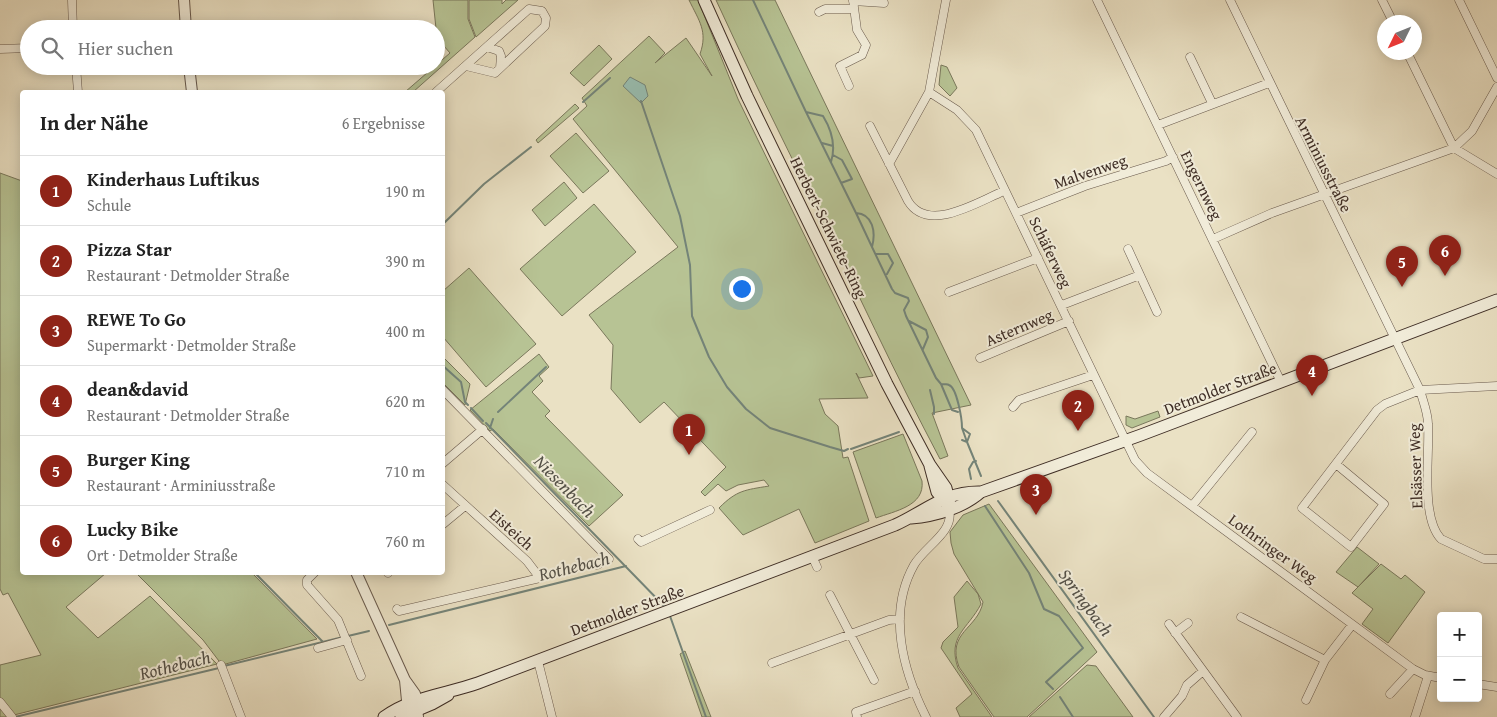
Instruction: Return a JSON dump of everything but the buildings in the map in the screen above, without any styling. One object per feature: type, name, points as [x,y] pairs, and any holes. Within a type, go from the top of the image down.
[{"type":"main road","name":"Herbert-Schwiete-Ring","points":[[704,0],[747,96],[887,384],[930,465],[939,475],[947,502]]},
{"type":"main road","name":"Detmolder Straße","points":[[384,717],[411,712],[429,696],[452,692],[814,562],[911,518],[923,508],[947,502],[971,501],[981,492],[1126,441],[1497,300]]},
{"type":"main road","name":"Herbert-Schwiete-Ring","points":[[930,465],[932,480],[947,502]]},
{"type":"main road","points":[[923,508],[930,492],[932,480]]},
{"type":"main road","name":"Detmolder Straße","points":[[911,518],[926,516],[947,502]]},
{"type":"street","points":[[72,0],[73,20]]},
{"type":"street","points":[[184,0],[185,20]]},
{"type":"street","points":[[888,164],[930,92],[946,0]]},
{"type":"street","name":"Engernweg","points":[[1097,0],[1281,382]]},
{"type":"street","name":"Arminiusstraße","points":[[1230,0],[1420,390]]},
{"type":"street","points":[[1382,0],[1390,15]]},
{"type":"street","points":[[1459,0],[1497,78]]},
{"type":"street","points":[[849,86],[839,63],[862,55],[866,45],[857,30],[853,3]]},
{"type":"street","points":[[818,12],[853,3],[884,3]]},
{"type":"street","points":[[438,90],[529,9],[542,11],[546,18],[545,26],[495,73],[466,66]]},
{"type":"street","points":[[487,47],[498,51],[501,56],[499,70]]},
{"type":"street","points":[[0,49],[20,48]]},
{"type":"street","points":[[1190,57],[1212,104]]},
{"type":"street","points":[[1411,60],[1454,148],[1497,174]]},
{"type":"street","points":[[77,75],[78,90]]},
{"type":"street","points":[[190,75],[192,90]]},
{"type":"street","points":[[1158,125],[1269,83]]},
{"type":"street","points":[[1213,239],[1272,213],[1454,148],[1472,131],[1497,87]]},
{"type":"street","name":"Schäferweg","points":[[930,92],[957,110],[976,130],[1126,441]]},
{"type":"street","points":[[870,126],[913,209],[927,217],[945,214],[1004,191]]},
{"type":"street","name":"Malvenweg","points":[[1016,213],[1094,183],[1166,161],[1173,157]]},
{"type":"street","points":[[1128,248],[1157,312]]},
{"type":"street","points":[[949,292],[1038,258]]},
{"type":"street","points":[[1062,305],[1140,275]]},
{"type":"street","name":"Asternweg","points":[[980,358],[1069,320]]},
{"type":"street","points":[[1013,407],[1019,400],[1093,375]]},
{"type":"street","points":[[1336,464],[1384,504],[1353,548],[1302,508],[1377,410],[1385,404],[1420,390],[1497,386]]},
{"type":"street","name":"Elsässer Weg","points":[[1420,390],[1428,422],[1429,508],[1436,533],[1441,539],[1484,559],[1497,559]]},
{"type":"street","points":[[445,393],[482,428],[609,559],[597,565]]},
{"type":"street","points":[[445,461],[482,428]]},
{"type":"street","points":[[1192,506],[1252,432]]},
{"type":"street","name":"Lothringer Weg","points":[[1126,441],[1134,460],[1147,473],[1413,669],[1428,676],[1437,677]]},
{"type":"street","name":"Eisteich","points":[[397,609],[399,611],[432,604],[540,578],[527,561],[445,487]]},
{"type":"street","points":[[926,717],[915,691],[904,656],[900,619],[903,596],[911,573],[920,556],[949,525],[951,516],[947,502]]},
{"type":"street","points":[[445,522],[464,506]]},
{"type":"street","points":[[638,539],[641,542],[710,510]]},
{"type":"street","points":[[312,575],[307,580],[307,585],[338,620],[361,676]]},
{"type":"street","points":[[357,575],[405,680],[411,686],[411,712]]},
{"type":"street","points":[[830,595],[874,680]]},
{"type":"street","points":[[1241,617],[1325,660]]},
{"type":"street","points":[[772,663],[889,620],[900,619]]},
{"type":"street","points":[[1175,633],[1188,623]]},
{"type":"street","points":[[1169,624],[1237,717]]},
{"type":"street","points":[[1306,700],[1325,660],[1352,625]]},
{"type":"street","points":[[318,648],[346,636]]},
{"type":"street","points":[[538,661],[552,717]]},
{"type":"street","points":[[222,667],[241,717]]},
{"type":"street","points":[[1390,694],[1413,669]]},
{"type":"street","points":[[1164,717],[1182,696],[1187,685],[1203,671]]},
{"type":"street","points":[[1414,717],[1428,676]]},
{"type":"street","points":[[1482,685],[1497,687]]},
{"type":"street","points":[[857,717],[856,712],[915,691]]},
{"type":"street","points":[[0,702],[11,716]]},
{"type":"green space","points":[[433,0],[468,0],[468,19],[475,37],[445,64],[445,57],[450,53],[445,47],[445,20],[435,20]]},
{"type":"green space","points":[[469,0],[502,0],[502,4],[506,0],[518,0],[476,37],[469,19]]},
{"type":"green space","points":[[689,0],[698,0],[738,99],[873,376],[859,378],[856,373],[868,398],[819,399],[825,414],[838,426],[843,458],[848,457],[869,521],[815,543],[799,509],[743,535],[719,508],[736,494],[769,486],[764,480],[738,485],[726,491],[718,484],[705,496],[701,492],[726,467],[664,402],[640,423],[611,389],[613,345],[589,315],[678,247],[573,119],[587,106],[582,98],[649,36],[665,53],[655,63],[686,38],[712,76],[700,54],[703,32]]},
{"type":"green space","points":[[716,0],[775,0],[971,405],[932,413],[948,456],[940,459],[923,427]]},
{"type":"green space","points":[[599,45],[612,59],[584,86],[570,73]]},
{"type":"green space","points":[[941,65],[947,67],[957,88],[950,96],[939,85]]},
{"type":"green space","points":[[425,75],[432,75],[415,90],[407,90]]},
{"type":"green space","points":[[575,104],[579,108],[538,143],[536,140]]},
{"type":"green space","points":[[576,133],[609,171],[583,193],[550,156]]},
{"type":"green space","points":[[0,173],[20,180],[20,575],[104,575],[66,607],[98,638],[150,596],[217,664],[0,717],[0,665],[41,655],[8,593],[3,595],[0,589]]},
{"type":"green space","points":[[564,182],[577,198],[545,226],[532,210]]},
{"type":"green space","points":[[594,204],[636,252],[562,316],[520,269]]},
{"type":"green space","points":[[469,268],[536,344],[486,387],[445,339],[445,289]]},
{"type":"green space","points":[[539,354],[549,367],[539,376],[543,381],[532,392],[550,411],[545,416],[623,495],[589,526],[493,429],[490,431],[470,410]]},
{"type":"green space","points":[[445,359],[470,384],[465,405],[445,385]]},
{"type":"green space","points":[[1158,411],[1160,417],[1132,428],[1126,425],[1126,416],[1135,419]]},
{"type":"green space","points":[[903,434],[922,481],[922,489],[914,502],[900,510],[876,518],[853,452]]},
{"type":"green space","points":[[989,504],[1097,652],[1027,717],[994,717],[959,667],[956,655],[960,638],[975,619],[983,602],[954,554],[950,532],[963,515]]},
{"type":"green space","points":[[1357,547],[1379,564],[1358,587],[1336,572]]},
{"type":"green space","points":[[1381,564],[1401,579],[1405,575],[1425,592],[1388,643],[1362,624],[1373,609],[1352,593]]},
{"type":"green space","points":[[138,575],[254,575],[317,639],[222,665],[203,640]]},
{"type":"green space","points":[[967,581],[978,594],[981,604],[960,633],[955,648],[955,657],[958,668],[992,717],[960,717],[956,708],[972,694],[941,648],[943,642],[958,627],[954,597]]},
{"type":"green space","points":[[685,651],[711,717],[702,717],[680,654]]},
{"type":"green space","points":[[1087,665],[1096,666],[1133,717],[1029,717]]},
{"type":"water","points":[[630,77],[645,85],[648,96],[641,103],[623,86]]},
{"type":"waterway","name":"Springbach","points":[[753,0],[806,112],[823,116],[826,121],[833,144],[831,162]]},
{"type":"waterway","points":[[583,102],[610,78]]},
{"type":"waterway","points":[[641,101],[680,216],[690,265],[692,316],[709,357],[727,387],[746,409],[770,428],[844,451],[848,449]]},
{"type":"waterway","name":"Springbach","points":[[806,112],[856,213],[862,214],[870,220],[874,235],[872,247],[892,289],[895,293],[908,298],[909,301],[904,310],[906,316],[936,378],[941,384],[952,387],[957,398],[962,428],[970,434],[967,442],[981,476]]},
{"type":"waterway","points":[[822,143],[833,146]]},
{"type":"waterway","points":[[445,222],[484,184],[531,147]]},
{"type":"waterway","points":[[833,155],[842,160],[852,179],[841,183]]},
{"type":"waterway","name":"Springbach","points":[[856,213],[872,247]]},
{"type":"waterway","name":"Springbach","points":[[876,254],[888,254],[893,263],[887,274]]},
{"type":"waterway","name":"Springbach","points":[[909,321],[926,330],[928,337],[923,349]]},
{"type":"waterway","points":[[498,412],[546,367]]},
{"type":"waterway","name":"Niesenbach","points":[[445,368],[461,382],[465,402],[468,405]]},
{"type":"waterway","name":"Springbach","points":[[941,384],[952,410],[958,412]]},
{"type":"waterway","points":[[930,390],[934,414]]},
{"type":"waterway","name":"Niesenbach","points":[[471,408],[483,421]]},
{"type":"waterway","name":"Niesenbach","points":[[490,428],[493,419]]},
{"type":"waterway","name":"Niesenbach","points":[[486,423],[665,607]]},
{"type":"waterway","name":"Springbach","points":[[962,428],[967,442]]},
{"type":"waterway","points":[[851,449],[899,432]]},
{"type":"waterway","name":"Springbach","points":[[962,440],[967,442]]},
{"type":"waterway","points":[[971,479],[969,469],[973,462],[976,461]]},
{"type":"waterway","name":"Springbach","points":[[998,501],[1154,717]]},
{"type":"waterway","points":[[985,506],[1029,573],[1044,609],[1059,616],[1083,648],[1046,682],[1053,689]]},
{"type":"waterway","name":"Rothebach","points":[[389,625],[626,566]]},
{"type":"waterway","points":[[257,575],[323,642]]},
{"type":"waterway","name":"Rothebach","points":[[670,616],[706,717]]},
{"type":"waterway","name":"Rothebach","points":[[348,636],[369,631]]},
{"type":"waterway","name":"Rothebach","points":[[224,666],[343,637]]},
{"type":"waterway","name":"Rothebach","points":[[15,717],[219,668]]},
{"type":"waterway","points":[[1060,697],[1073,717]]},
{"type":"place","name":"Lucky Bike","points":[[1445,276]]},
{"type":"place","name":"Burger King","points":[[1402,287]]},
{"type":"place","name":"dean&david","points":[[1312,396]]},
{"type":"place","name":"Pizza Star","points":[[1078,431]]},
{"type":"place","name":"Kinderhaus Luftikus","points":[[689,455]]},
{"type":"place","name":"REWE To Go","points":[[1036,515]]}]
